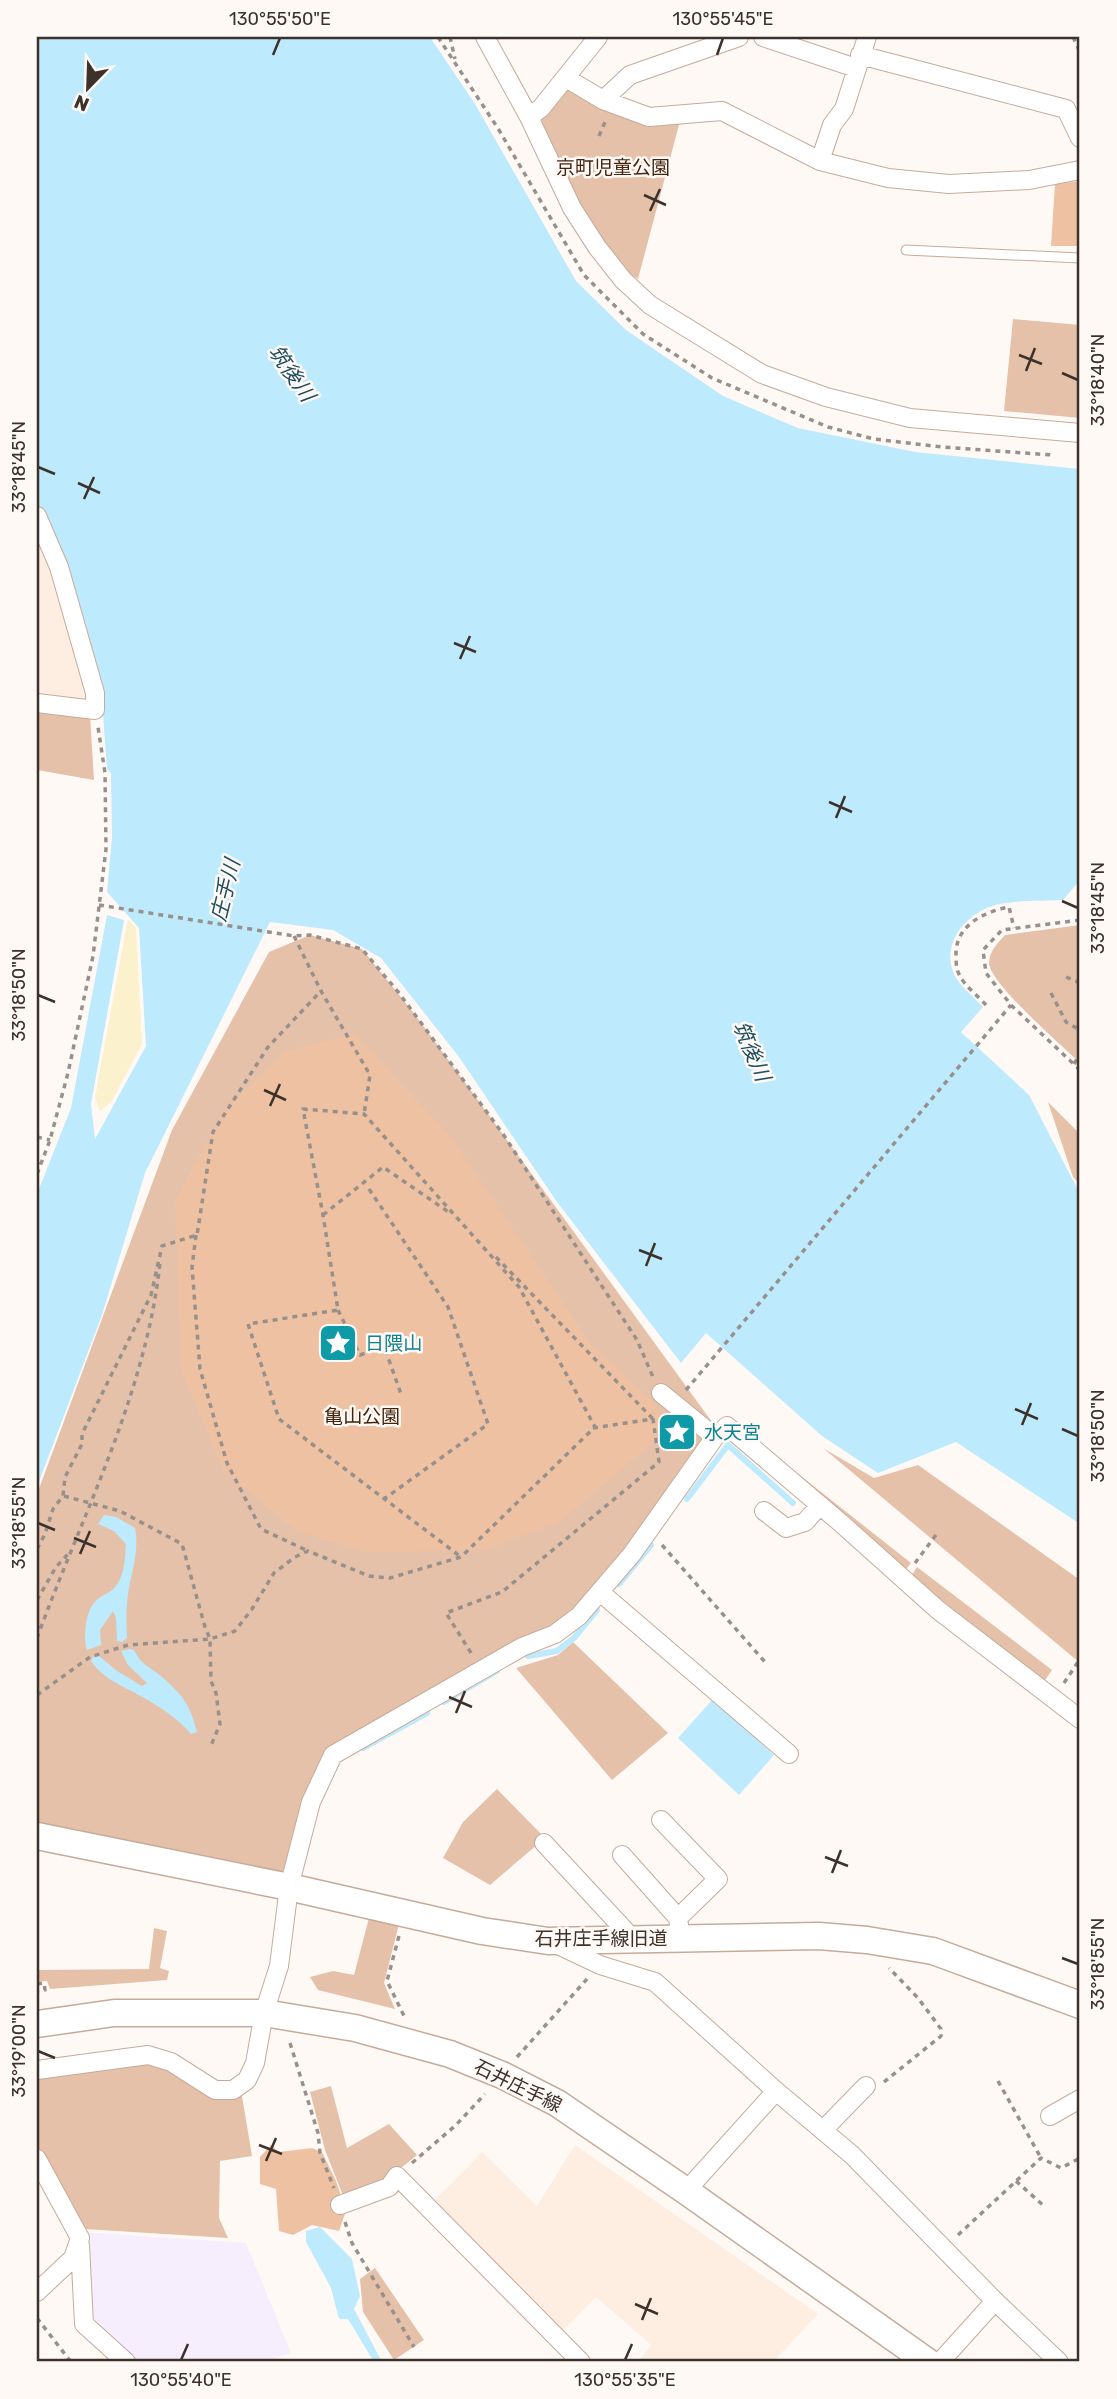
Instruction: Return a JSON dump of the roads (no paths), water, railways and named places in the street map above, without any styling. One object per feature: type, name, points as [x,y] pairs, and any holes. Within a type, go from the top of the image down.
[{"type":"street","points":[[485,37],[529,117],[572,208],[597,247],[623,280],[650,305],[762,374],[826,397],[910,418],[1080,433]]},
{"type":"street","points":[[529,117],[541,108],[598,37]]},
{"type":"street","points":[[603,100],[631,75],[739,37]]},
{"type":"street","points":[[763,37],[858,62],[1066,109],[1080,138]]},
{"type":"street","points":[[820,161],[832,125],[844,108],[867,37]]},
{"type":"street","points":[[566,78],[603,100],[649,117],[722,111],[820,161],[888,178],[949,184],[1029,180],[1080,170]]},
{"type":"street","points":[[37,516],[59,567],[95,693],[95,710],[37,703]]},
{"type":"street","points":[[661,1393],[715,1437]]},
{"type":"street","points":[[37,2070],[148,2055],[171,2062],[215,2090],[233,2090],[247,2080],[255,2063],[264,2012],[279,1966],[289,1887],[311,1802],[332,1755],[522,1647],[555,1634],[579,1616],[649,1531],[715,1437],[727,1426],[938,1610],[1080,1719]]},
{"type":"street","points":[[764,1511],[786,1528],[805,1522],[820,1505]]},
{"type":"street","points":[[600,1592],[789,1754]]},
{"type":"street","points":[[622,1855],[679,1928],[718,1879],[661,1820]]},
{"type":"street","name":"石井庄手線旧道","points":[[37,1836],[289,1887],[482,1931],[548,1941],[634,1940],[679,1928],[861,1939],[933,1951],[1080,2005]]},
{"type":"street","points":[[544,1843],[634,1940]]},
{"type":"street","points":[[548,1941],[600,1965],[655,1982],[852,2155],[995,2301],[1059,2362]]},
{"type":"street","name":"石井庄手線","points":[[37,2024],[114,2013],[264,2012],[355,2028],[450,2054],[494,2084],[557,2103],[928,2362]]},
{"type":"street","points":[[823,2130],[866,2086]]},
{"type":"street","points":[[686,2191],[776,2091]]},
{"type":"street","points":[[1050,2116],[1080,2099]]},
{"type":"street","points":[[37,2159],[80,2238],[84,2324],[126,2362]]},
{"type":"street","points":[[340,2204],[389,2187],[397,2176],[581,2362]]},
{"type":"street","points":[[37,2292],[73,2258],[80,2238]]},
{"type":"street","points":[[940,2362],[995,2301]]},
{"type":"lane","points":[[906,250],[1080,258]]},
{"type":"water","points":[[37,37],[430,37],[475,104],[576,281],[626,330],[723,396],[798,428],[915,452],[1080,469],[1080,880],[1063,900],[1008,903],[982,910],[958,932],[953,942],[951,963],[956,978],[983,1007],[961,1032],[1029,1095],[1080,1194],[1080,1524],[956,1442],[878,1473],[822,1436],[706,1333],[681,1363],[557,1202],[459,1057],[381,958],[333,930],[270,922],[145,1173],[102,1315],[37,1487],[37,1194],[71,1108],[107,915],[124,920],[91,1104],[95,1139],[146,1046],[139,928],[107,892],[112,837],[111,773],[107,769],[102,700],[37,512]]},
{"type":"water","points":[[104,1515],[116,1517],[135,1528],[136,1551],[127,1600],[127,1638],[122,1642],[117,1641],[113,1611],[100,1630],[101,1645],[87,1650],[85,1631],[90,1609],[98,1599],[116,1586],[125,1560],[126,1544],[114,1531],[98,1524]]},
{"type":"water","points":[[130,1649],[180,1695],[192,1715],[197,1732],[191,1734],[164,1711],[109,1679],[91,1661],[93,1657],[99,1656],[142,1686],[147,1683],[128,1665],[121,1651]]},
{"type":"water","points":[[713,1699],[774,1755],[739,1795],[678,1738]]},
{"type":"water","points":[[320,2227],[352,2259],[360,2296],[354,2309],[382,2362],[374,2362],[348,2319],[339,2319],[331,2288],[306,2242],[306,2231]]},
{"type":"waterway","points":[[687,1499],[728,1445],[793,1503]]},
{"type":"waterway","points":[[619,1584],[651,1545]]},
{"type":"waterway","points":[[528,1656],[557,1651],[574,1638],[597,1610]]},
{"type":"waterway","points":[[444,1702],[497,1671]]},
{"type":"waterway","points":[[363,1748],[427,1713]]},
{"type":"waterway","points":[[409,2362],[420,2362]]},
{"type":"place","name":"日隈山","points":[[338,1343]]},
{"type":"place","name":"水天宮","points":[[677,1432]]},
{"type":"park label","name":"京町児童公園","points":[[613,167]]},
{"type":"park label","name":"亀山公園","points":[[362,1416]]},
{"type":"water label","name":"筑後川","points":[[292,373]]},
{"type":"water label","name":"庄手川","points":[[225,890]]},
{"type":"water label","name":"筑後川","points":[[752,1051]]}]
